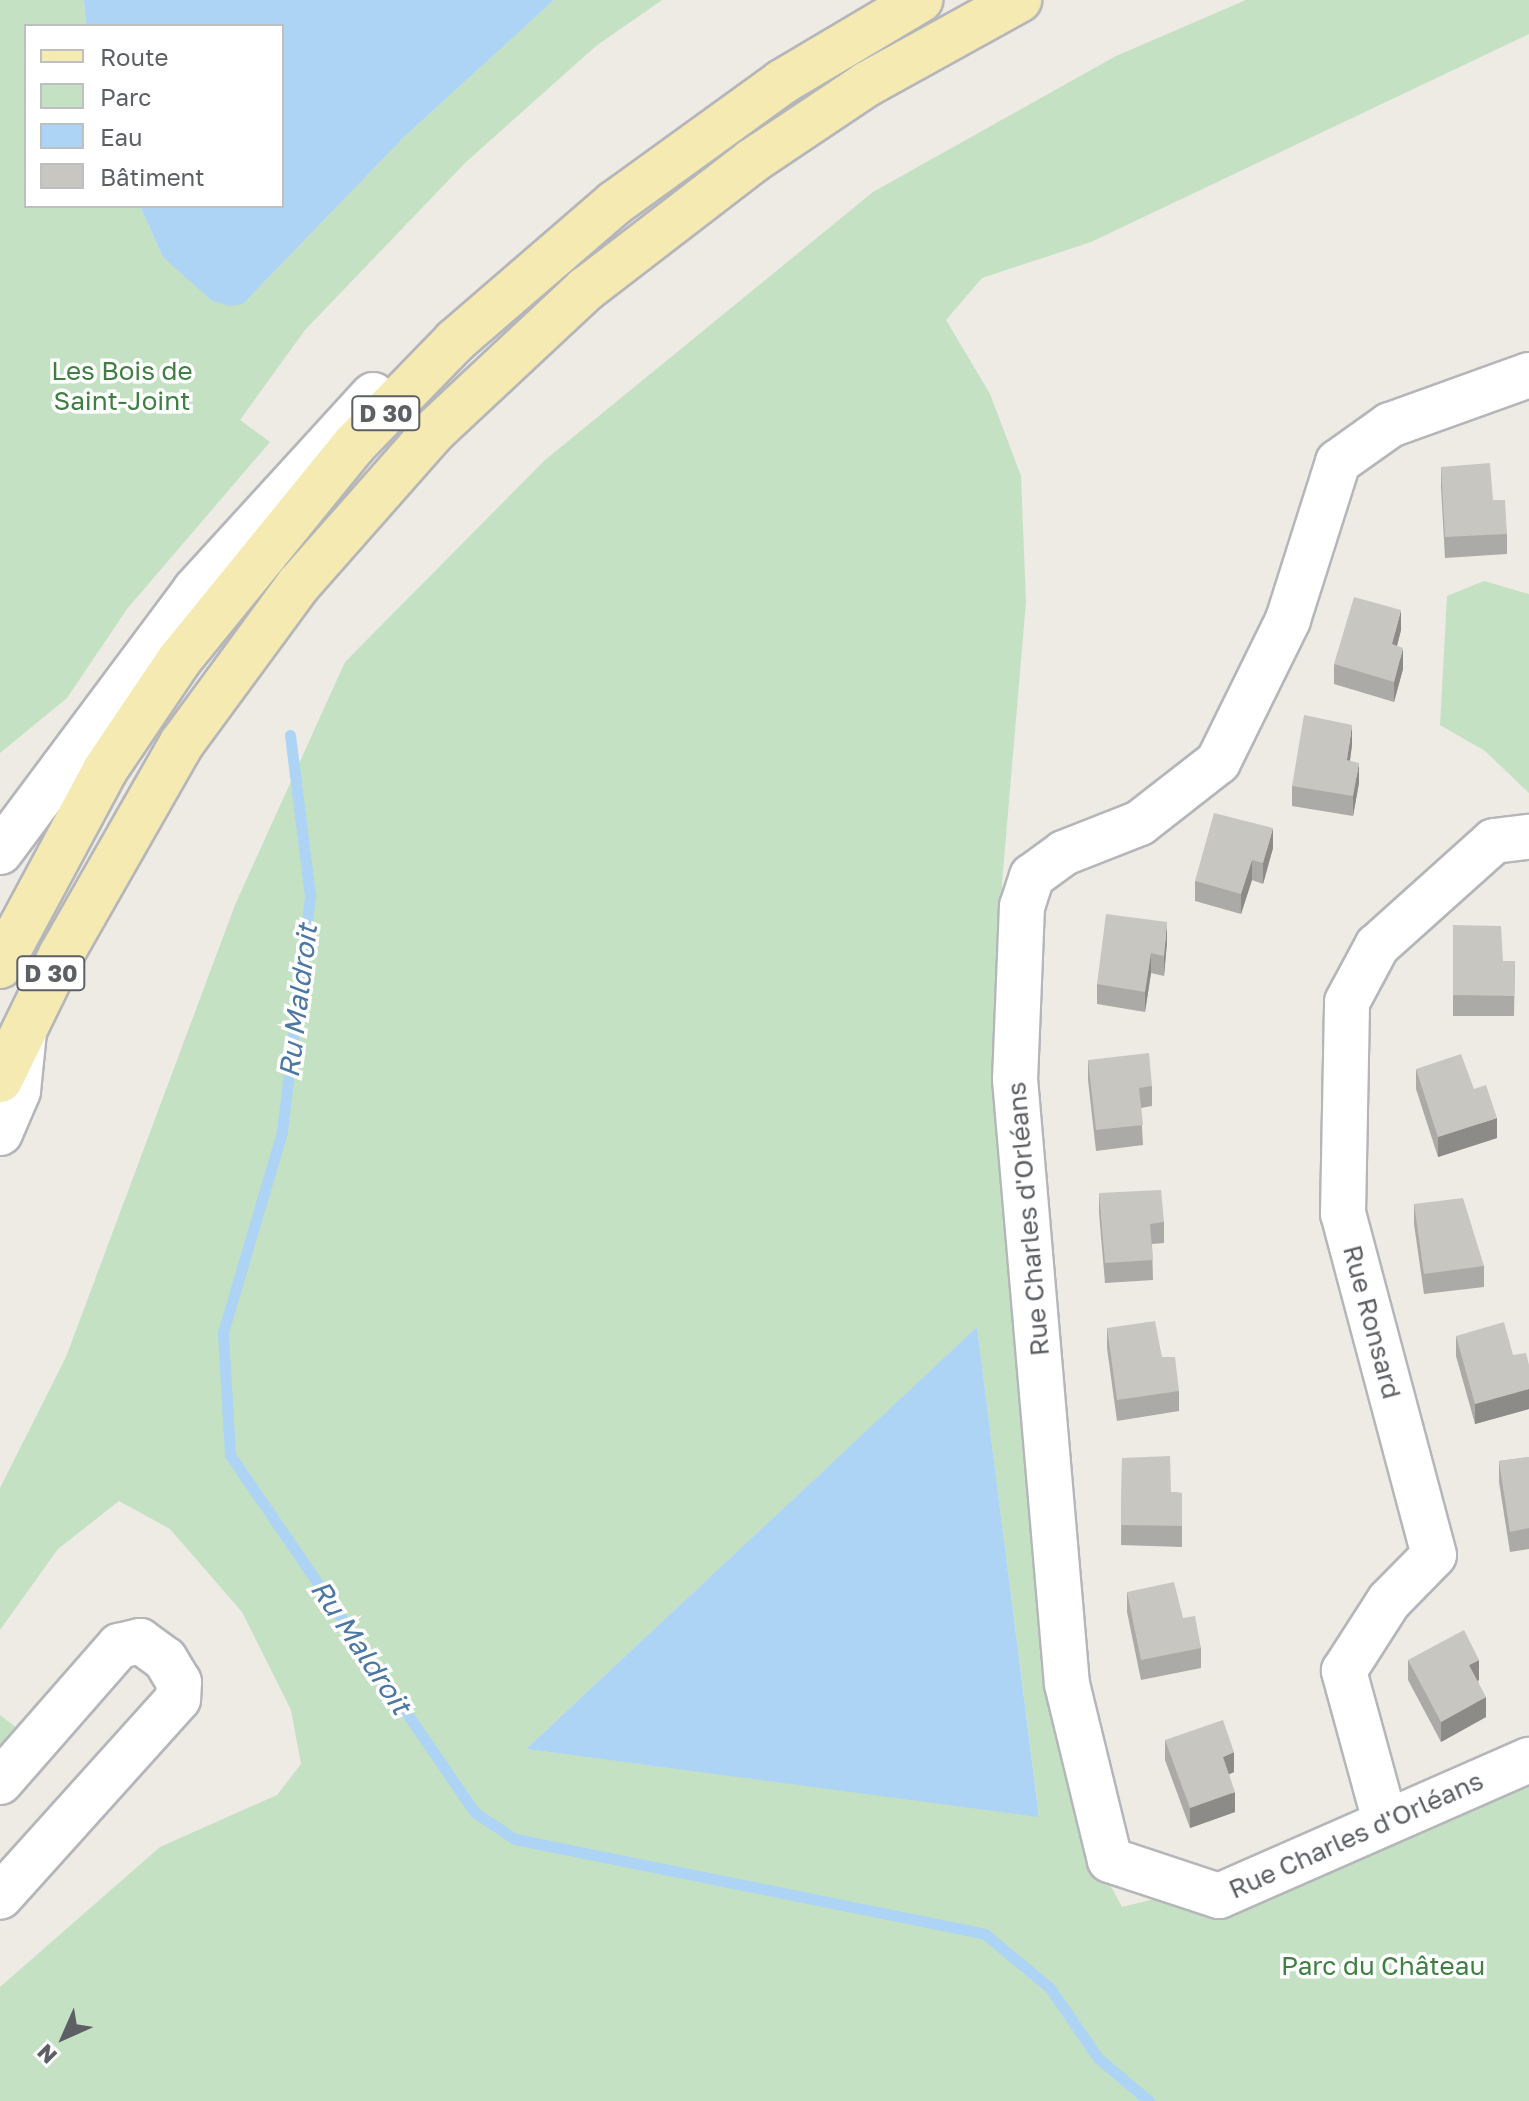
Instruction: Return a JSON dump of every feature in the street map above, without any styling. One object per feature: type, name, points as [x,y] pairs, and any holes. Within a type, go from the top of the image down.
[{"type":"main road","name":"D 30","points":[[0,966],[105,770],[180,659],[264,549],[438,360],[560,247],[675,157],[821,56],[920,0]]},
{"type":"main road","name":"D 30","points":[[0,1080],[25,1024],[182,743],[299,584],[434,431],[586,289],[752,161],[867,84],[1019,0]]},
{"type":"street","points":[[0,852],[195,590],[293,477],[383,385],[438,360]]},
{"type":"street","name":"Rue Charles d'Orléans","points":[[1529,375],[1390,425],[1338,462],[1288,620],[1218,762],[1140,823],[1043,868],[1022,906],[1015,1079],[1067,1684],[1110,1860],[1219,1896],[1529,1760]]},
{"type":"street","name":"Rue Ronsard","points":[[1385,1821],[1344,1671],[1389,1601],[1434,1555],[1343,1214],[1347,1002],[1377,946],[1512,839]]},
{"type":"street","points":[[0,1133],[18,1091],[25,1024]]},
{"type":"street","points":[[0,1782],[119,1646],[140,1641],[165,1659],[179,1682],[178,1699],[4,1888]]},
{"type":"green space","name":"Les Bois de Saint-Joint","points":[[0,0],[84,0],[86,24],[24,24],[24,208],[141,208],[163,257],[243,304],[404,137],[554,0],[662,0],[596,46],[466,162],[305,330],[240,420],[270,442],[127,609],[67,698],[0,753]]},
{"type":"green space","name":"Parc du Château","points":[[1246,0],[1529,0],[1529,34],[1091,242],[982,278],[946,320],[990,394],[1021,476],[1026,602],[1002,883],[1005,1155],[1107,1879],[1122,1907],[1194,1889],[1529,1767],[1529,2101],[0,2101],[0,1987],[160,1847],[277,1795],[301,1764],[291,1710],[242,1612],[170,1529],[119,1501],[58,1549],[0,1630],[0,1488],[66,1357],[235,905],[345,662],[545,460],[873,192],[1116,56]],"holes":[[[977,1328],[1039,1816],[527,1749],[527,1748]]]},
{"type":"green space","points":[[1484,581],[1529,594],[1529,793],[1485,751],[1440,725],[1447,596]]},
{"type":"green space","points":[[0,1715],[22,1732],[0,1758]]},
{"type":"water","points":[[84,0],[554,0],[404,137],[243,304],[229,306],[211,300],[163,257],[141,208],[284,208],[284,24],[86,24]]},
{"type":"water","points":[[977,1327],[1039,1817],[526,1749],[832,1463]]},
{"type":"building","points":[[1490,463],[1493,500],[1505,500],[1507,534],[1445,537],[1441,467]]},
{"type":"building","points":[[1354,597],[1401,610],[1392,644],[1403,648],[1394,682],[1334,664]]},
{"type":"building","points":[[1304,715],[1352,725],[1347,760],[1359,763],[1353,796],[1292,786]]},
{"type":"building","points":[[1214,813],[1273,828],[1263,863],[1252,860],[1241,894],[1195,881]]},
{"type":"building","points":[[1106,914],[1167,922],[1164,956],[1151,953],[1145,992],[1097,984]]},
{"type":"building","points":[[1453,925],[1501,926],[1503,961],[1515,961],[1514,996],[1453,995]]},
{"type":"building","points":[[1149,1053],[1152,1086],[1139,1088],[1143,1125],[1096,1130],[1088,1060]]},
{"type":"building","points":[[1461,1054],[1474,1089],[1486,1085],[1497,1118],[1438,1137],[1416,1069]]},
{"type":"building","points":[[1161,1190],[1164,1222],[1150,1224],[1153,1260],[1105,1263],[1099,1193]]},
{"type":"building","points":[[1463,1198],[1484,1266],[1424,1274],[1414,1204]]},
{"type":"building","points":[[1155,1321],[1162,1357],[1175,1357],[1179,1391],[1117,1400],[1107,1328]]},
{"type":"building","points":[[1504,1322],[1513,1355],[1526,1353],[1529,1389],[1475,1404],[1456,1336]]},
{"type":"building","points":[[1170,1456],[1171,1492],[1182,1493],[1182,1526],[1121,1525],[1122,1458]]},
{"type":"building","points":[[1529,1457],[1529,1528],[1510,1532],[1499,1461]]},
{"type":"building","points":[[1174,1582],[1183,1618],[1195,1616],[1201,1648],[1141,1660],[1127,1592]]},
{"type":"building","points":[[1464,1630],[1479,1660],[1469,1665],[1486,1697],[1441,1722],[1408,1660]]},
{"type":"building","points":[[1223,1720],[1234,1752],[1223,1757],[1235,1792],[1190,1808],[1165,1740]]},
{"type":"waterway","name":"Ru Maldroit","points":[[290,735],[310,896],[282,1132],[223,1333],[230,1455],[474,1812],[515,1839],[985,1934],[1050,1988],[1098,2058],[1149,2101]]}]
